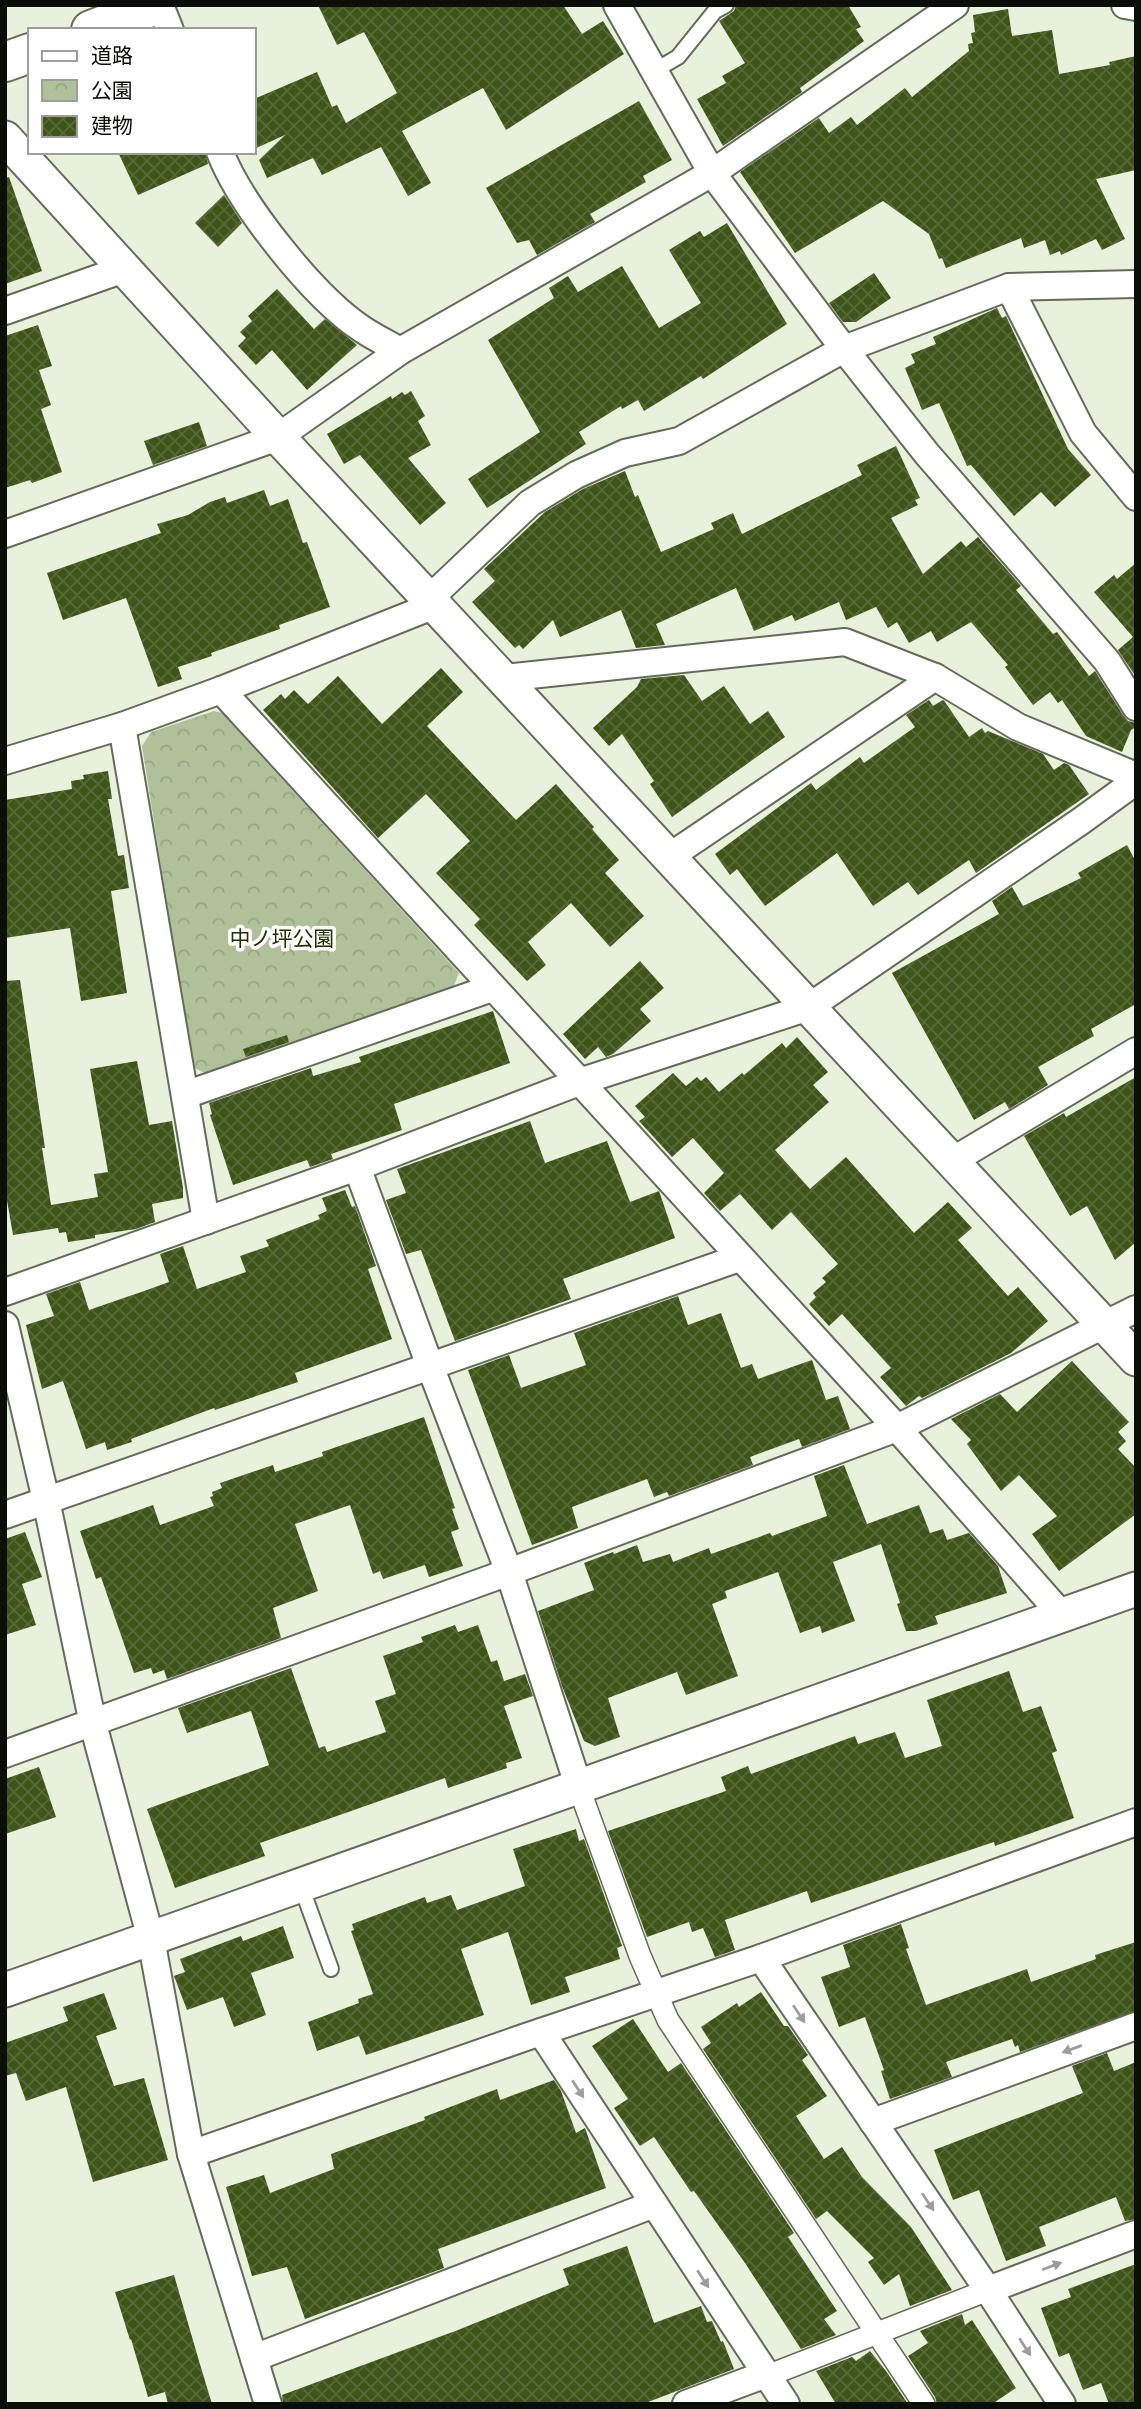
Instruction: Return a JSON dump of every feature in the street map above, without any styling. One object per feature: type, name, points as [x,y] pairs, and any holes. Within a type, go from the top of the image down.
[{"type":"main road","points":[[96,28],[158,5]]},
{"type":"main road","points":[[5,62],[28,54]]},
{"type":"street","points":[[158,5],[169,28]]},
{"type":"street","points":[[617,5],[712,173],[844,349],[927,454],[1107,661],[1136,706]]},
{"type":"street","points":[[5,534],[278,437],[400,351],[712,173],[955,5]]},
{"type":"street","points":[[1125,5],[1136,7]]},
{"type":"street","points":[[5,138],[278,437],[1136,1359]]},
{"type":"street","points":[[221,154],[227,170],[269,233],[306,277],[362,330],[400,351]]},
{"type":"street","points":[[5,311],[124,269]]},
{"type":"street","points":[[5,761],[122,726],[220,690],[432,602],[530,503],[576,475],[625,453],[679,441],[844,349],[1009,287],[1136,284]]},
{"type":"street","points":[[1009,287],[1083,433],[1136,497]]},
{"type":"street","points":[[5,1292],[357,1167],[579,1082],[809,1007],[1081,821],[1136,778],[1018,727],[935,677],[845,642],[503,678]]},
{"type":"street","points":[[669,857],[935,677]]},
{"type":"street","points":[[220,690],[897,1428],[1062,1615]]},
{"type":"street","points":[[122,726],[206,1221]]},
{"type":"street","points":[[185,1095],[492,988]]},
{"type":"street","points":[[952,1161],[1136,1051]]},
{"type":"street","points":[[357,1167],[509,1572],[579,1788],[640,1956],[668,2020],[924,2404]]},
{"type":"street","points":[[5,1515],[739,1258]]},
{"type":"street","points":[[5,1754],[897,1428],[1136,1309]]},
{"type":"street","points":[[5,1325],[46,1500],[93,1724],[151,1939],[191,2154],[268,2404]]},
{"type":"street","points":[[5,1990],[1136,1589]]},
{"type":"street","points":[[191,2154],[761,1958],[1136,1822]]},
{"type":"street","points":[[761,1958],[988,2290],[1062,2404]]},
{"type":"street","points":[[873,2122],[1136,2026]]},
{"type":"street","points":[[541,2032],[786,2404]]},
{"type":"street","points":[[254,2358],[654,2204]]},
{"type":"street","points":[[686,2404],[878,2334],[1136,2234]]},
{"type":"lane","points":[[654,71],[678,57],[715,11],[726,5]]},
{"type":"lane","points":[[301,1886],[331,1969]]},
{"type":"green space","name":"中ノ坪公園","points":[[214,711],[222,713],[459,973],[451,993],[210,1076],[193,1067],[142,746],[151,732]]},
{"type":"building","points":[[318,5],[563,5],[582,34],[603,21],[624,54],[506,130],[483,88],[402,131],[431,183],[408,196],[381,147],[322,175],[313,158],[267,178],[259,160],[285,135],[256,148],[256,98],[317,72],[332,107],[337,105],[346,123],[397,93],[364,32],[337,45]]},
{"type":"building","points":[[736,5],[848,5],[861,27],[856,29],[864,41],[800,88],[802,92],[723,146],[697,99],[726,83],[722,76],[745,63],[719,21],[734,11]]},
{"type":"building","points":[[1008,9],[1012,36],[1052,30],[1059,74],[1110,65],[1109,62],[1136,56],[1136,170],[1096,179],[1125,239],[1102,250],[1096,239],[1061,255],[1060,251],[1050,255],[1045,240],[1024,248],[1021,238],[946,268],[942,258],[939,259],[929,234],[883,201],[795,253],[740,172],[819,118],[829,133],[851,117],[857,125],[905,88],[912,97],[969,51],[968,44],[973,43],[971,33],[975,32],[973,15]]},
{"type":"building","points":[[639,101],[672,160],[643,176],[646,182],[590,214],[595,222],[537,255],[529,240],[517,243],[486,188]]},
{"type":"building","points":[[119,154],[206,154],[208,164],[138,195]]},
{"type":"building","points":[[9,177],[42,271],[5,284],[5,178]]},
{"type":"building","points":[[224,195],[242,223],[218,247],[195,223]]},
{"type":"building","points":[[727,223],[787,324],[703,379],[701,376],[644,411],[638,400],[622,409],[621,406],[579,432],[586,444],[487,508],[468,479],[540,432],[488,340],[554,298],[549,288],[568,276],[578,292],[622,266],[659,328],[701,303],[669,250],[700,231],[704,237]]},
{"type":"building","points":[[874,273],[891,298],[856,322],[843,322],[829,303]]},
{"type":"building","points":[[277,289],[314,329],[325,319],[357,345],[307,390],[272,350],[256,365],[238,346],[246,338],[240,332],[252,321],[248,316]]},
{"type":"building","points":[[997,308],[1002,318],[1006,316],[1068,449],[1091,475],[1055,507],[1041,492],[1014,516],[971,465],[967,466],[939,403],[922,410],[905,368],[915,363],[911,354],[936,344],[933,337]]},
{"type":"building","points":[[38,325],[52,366],[39,370],[51,405],[41,409],[62,472],[32,483],[30,480],[5,488],[5,336]]},
{"type":"building","points":[[411,391],[425,416],[418,421],[431,445],[408,458],[446,503],[420,525],[360,455],[344,464],[327,434],[391,396],[392,399],[402,392],[405,395]]},
{"type":"building","points":[[199,422],[207,446],[153,465],[144,441]]},
{"type":"building","points":[[896,446],[920,498],[915,500],[918,505],[891,518],[923,574],[961,541],[966,547],[978,537],[1021,586],[1016,590],[1053,634],[1057,632],[1089,676],[1095,671],[1123,715],[1128,721],[1136,723],[1122,752],[1086,736],[1062,700],[1058,703],[1050,692],[1033,705],[1005,667],[1008,665],[971,622],[937,642],[931,631],[909,643],[897,622],[888,628],[876,607],[846,620],[839,602],[795,621],[792,615],[754,631],[736,588],[656,624],[665,645],[636,648],[621,610],[560,637],[553,620],[523,649],[519,645],[515,648],[472,602],[495,581],[484,569],[545,512],[583,489],[625,471],[635,497],[638,495],[661,552],[714,529],[711,523],[733,513],[742,534],[862,475],[857,465]]},
{"type":"building","points":[[264,490],[270,506],[288,499],[303,543],[307,542],[330,607],[279,625],[280,629],[211,653],[212,656],[178,667],[182,679],[158,687],[126,598],[63,620],[47,573],[161,533],[157,524],[188,515],[210,502],[225,497],[227,503]]},
{"type":"building","points":[[1136,563],[1136,677],[1118,650],[1133,637],[1094,592],[1114,575],[1117,579]]},
{"type":"building","points":[[441,668],[463,692],[427,726],[516,820],[556,784],[619,860],[605,873],[644,916],[610,947],[571,903],[528,942],[546,965],[527,981],[474,925],[480,919],[436,873],[470,841],[426,794],[378,838],[263,710],[281,694],[285,699],[294,690],[308,704],[338,676],[382,724]]},
{"type":"building","points":[[684,675],[702,701],[724,686],[750,724],[768,711],[785,737],[672,817],[650,784],[654,781],[622,734],[609,746],[593,728],[637,687],[641,679]]},
{"type":"building","points":[[929,700],[933,706],[943,700],[969,737],[982,728],[985,733],[988,731],[1043,754],[1054,770],[1064,763],[1069,765],[1089,794],[976,873],[969,860],[918,895],[908,882],[873,906],[837,853],[765,906],[737,869],[730,875],[715,854],[811,783],[816,790],[860,757],[864,763],[915,727],[906,715]]},
{"type":"building","points":[[108,771],[112,799],[108,799],[118,856],[124,855],[129,888],[111,891],[127,993],[81,1001],[70,928],[5,938],[5,800],[72,789],[71,781],[84,779],[83,775]]},
{"type":"building","points":[[1127,845],[1136,862],[1136,1004],[1091,1029],[1094,1036],[1038,1067],[1048,1085],[1009,1109],[1005,1102],[974,1120],[892,973],[999,914],[992,901],[1012,887],[1023,906],[1081,878],[1078,873]]},
{"type":"building","points":[[640,961],[664,988],[640,1009],[651,1021],[613,1054],[606,1057],[598,1047],[585,1059],[563,1034]]},
{"type":"building","points":[[20,980],[51,1205],[98,1197],[94,1174],[108,1172],[90,1069],[137,1061],[149,1125],[172,1121],[183,1188],[183,1198],[152,1204],[155,1222],[136,1229],[68,1242],[66,1232],[59,1233],[58,1228],[13,1235],[5,1189],[5,981]]},
{"type":"building","points":[[493,1011],[510,1063],[394,1104],[402,1130],[331,1154],[333,1159],[310,1167],[307,1160],[233,1185],[210,1115],[209,1103],[311,1068],[313,1076],[361,1062],[359,1057]]},
{"type":"building","points":[[287,1035],[289,1042],[246,1057],[243,1049]]},
{"type":"building","points":[[797,1037],[828,1072],[813,1085],[829,1102],[775,1150],[810,1189],[846,1157],[914,1233],[948,1202],[972,1228],[958,1240],[1008,1296],[1018,1287],[1048,1321],[1011,1353],[922,1398],[919,1396],[906,1406],[880,1377],[891,1368],[842,1314],[829,1326],[809,1304],[816,1297],[813,1293],[826,1282],[822,1278],[838,1264],[791,1212],[772,1230],[740,1194],[720,1211],[704,1193],[724,1173],[693,1138],[672,1157],[639,1121],[645,1117],[635,1106],[673,1073],[686,1086],[697,1077],[701,1081],[706,1077],[719,1092],[782,1043],[786,1048]]},
{"type":"building","points":[[1136,1077],[1136,1242],[1115,1260],[1087,1206],[1070,1216],[1024,1136],[1064,1113],[1066,1117]]},
{"type":"building","points":[[530,1121],[545,1163],[607,1141],[630,1202],[659,1191],[675,1238],[563,1279],[571,1299],[455,1341],[421,1250],[406,1254],[386,1200],[406,1193],[397,1169]]},
{"type":"building","points":[[345,1190],[352,1207],[355,1206],[376,1266],[368,1269],[392,1339],[295,1373],[298,1382],[215,1410],[214,1408],[131,1439],[132,1442],[107,1450],[105,1442],[86,1449],[63,1381],[42,1389],[26,1325],[54,1316],[46,1294],[80,1282],[89,1310],[147,1290],[169,1282],[160,1254],[183,1246],[197,1289],[246,1272],[240,1256],[269,1246],[266,1240],[320,1219],[318,1215],[327,1211],[322,1198]]},
{"type":"building","points":[[678,1296],[688,1325],[721,1313],[741,1368],[752,1364],[758,1379],[812,1360],[826,1400],[838,1396],[850,1429],[802,1447],[799,1439],[750,1457],[753,1465],[669,1496],[667,1492],[654,1497],[647,1479],[572,1507],[578,1528],[532,1545],[468,1370],[509,1355],[521,1388],[586,1365],[574,1333]]},
{"type":"building","points":[[1072,1361],[1129,1422],[1118,1432],[1126,1441],[1118,1449],[1136,1468],[1136,1514],[1059,1571],[1032,1534],[1057,1516],[1019,1475],[1001,1491],[967,1444],[971,1440],[951,1419],[1000,1394],[1017,1412]]},
{"type":"building","points":[[424,1417],[455,1508],[452,1509],[459,1529],[451,1532],[463,1566],[429,1577],[425,1565],[383,1579],[380,1571],[373,1574],[350,1505],[295,1524],[318,1591],[273,1608],[281,1638],[167,1679],[164,1670],[153,1674],[151,1668],[134,1673],[101,1577],[96,1579],[80,1531],[153,1505],[160,1525],[214,1506],[210,1497],[213,1496],[212,1492],[222,1488],[220,1483],[273,1465],[275,1472],[323,1456],[322,1452]]},
{"type":"building","points":[[844,1465],[867,1524],[919,1505],[930,1533],[943,1529],[947,1540],[969,1533],[998,1566],[1007,1593],[935,1616],[938,1624],[916,1631],[906,1631],[881,1544],[833,1562],[855,1621],[822,1633],[820,1626],[800,1633],[778,1572],[725,1591],[727,1598],[712,1604],[738,1676],[686,1695],[677,1672],[608,1698],[620,1737],[595,1746],[584,1741],[562,1686],[538,1611],[594,1590],[584,1563],[613,1552],[614,1554],[637,1545],[643,1562],[670,1554],[673,1562],[709,1548],[711,1554],[770,1533],[772,1536],[827,1516],[814,1476]]},
{"type":"building","points":[[25,1532],[42,1577],[22,1584],[36,1625],[5,1635],[5,1539]]},
{"type":"building","points":[[455,1625],[458,1632],[478,1625],[491,1662],[497,1660],[504,1681],[525,1674],[533,1696],[504,1706],[522,1758],[506,1763],[507,1768],[448,1788],[445,1778],[260,1843],[265,1856],[175,1888],[147,1809],[269,1765],[251,1711],[187,1733],[178,1708],[291,1668],[319,1748],[325,1746],[327,1752],[386,1732],[375,1701],[396,1694],[383,1656],[423,1642],[421,1637]]},
{"type":"building","points":[[1009,1671],[1023,1712],[1041,1706],[1057,1751],[1052,1753],[1074,1818],[995,1846],[994,1842],[811,1903],[807,1891],[725,1920],[735,1950],[715,1957],[703,1928],[692,1932],[689,1922],[647,1937],[608,1831],[726,1791],[721,1777],[748,1766],[751,1774],[855,1736],[858,1744],[895,1732],[905,1758],[942,1746],[927,1700]]},
{"type":"building","points":[[39,1767],[56,1817],[5,1834],[5,1779]]},
{"type":"building","points":[[576,1829],[579,1841],[584,1839],[622,1946],[617,1948],[620,1959],[565,1977],[570,1992],[531,2005],[508,1932],[461,1949],[484,2015],[366,2055],[359,2036],[317,2051],[308,2022],[359,2003],[358,1999],[373,1994],[351,1931],[354,1930],[352,1924],[425,1897],[427,1903],[451,1895],[457,1910],[525,1886],[513,1849]]},
{"type":"building","points":[[901,1924],[909,1948],[906,1949],[926,2005],[1027,1969],[1031,1982],[1096,1959],[1095,1955],[1136,1942],[1136,2011],[1020,2052],[1012,2039],[946,2062],[952,2077],[890,2099],[881,2071],[884,2070],[865,2017],[839,2027],[821,1977],[850,1967],[843,1945]]},
{"type":"building","points":[[283,1926],[294,1958],[251,1973],[266,2015],[234,2027],[223,1997],[187,2010],[174,1976],[185,1972],[180,1959],[241,1936],[243,1941]]},
{"type":"building","points":[[761,1992],[808,2055],[802,2060],[827,2096],[796,2116],[824,2159],[842,2147],[862,2177],[911,2227],[952,2290],[910,2306],[899,2274],[884,2285],[868,2262],[874,2258],[827,2211],[816,2219],[703,2049],[711,2043],[701,2027],[737,2003],[739,2007]]},
{"type":"building","points":[[104,1993],[117,2029],[96,2036],[114,2086],[144,2078],[168,2160],[93,2182],[66,2087],[26,2101],[16,2073],[5,2076],[5,2043],[68,2021],[63,2007]]},
{"type":"building","points":[[633,2019],[668,2072],[681,2063],[794,2233],[788,2237],[837,2311],[824,2319],[836,2335],[801,2349],[745,2263],[694,2191],[691,2192],[654,2137],[640,2146],[614,2108],[628,2099],[592,2046]]},
{"type":"building","points":[[1107,2053],[1114,2071],[1136,2062],[1136,2219],[1125,2221],[1116,2197],[1039,2227],[1046,2246],[1006,2261],[979,2190],[953,2200],[934,2150],[1083,2093],[1072,2066]]},
{"type":"building","points":[[554,2080],[561,2091],[576,2133],[585,2128],[606,2188],[438,2249],[444,2268],[305,2319],[287,2267],[252,2276],[226,2187],[264,2175],[270,2193],[334,2169],[331,2154],[425,2120],[424,2117],[497,2089],[500,2100]]},
{"type":"building","points":[[627,2246],[654,2323],[701,2306],[707,2322],[712,2321],[721,2342],[723,2341],[734,2369],[643,2404],[283,2404],[282,2395],[458,2330],[569,2285],[563,2269]]},
{"type":"building","points":[[1136,2264],[1136,2404],[1109,2404],[1101,2383],[1083,2390],[1069,2353],[1059,2357],[1041,2308],[1071,2297],[1068,2289]]},
{"type":"building","points":[[174,2275],[212,2404],[168,2404],[165,2392],[148,2397],[115,2292]]},
{"type":"building","points":[[962,2314],[965,2325],[972,2320],[1016,2388],[992,2404],[937,2404],[908,2356],[928,2343],[920,2331]]},
{"type":"building","points":[[870,2351],[908,2404],[836,2404],[816,2371],[852,2357],[856,2361]]}]
